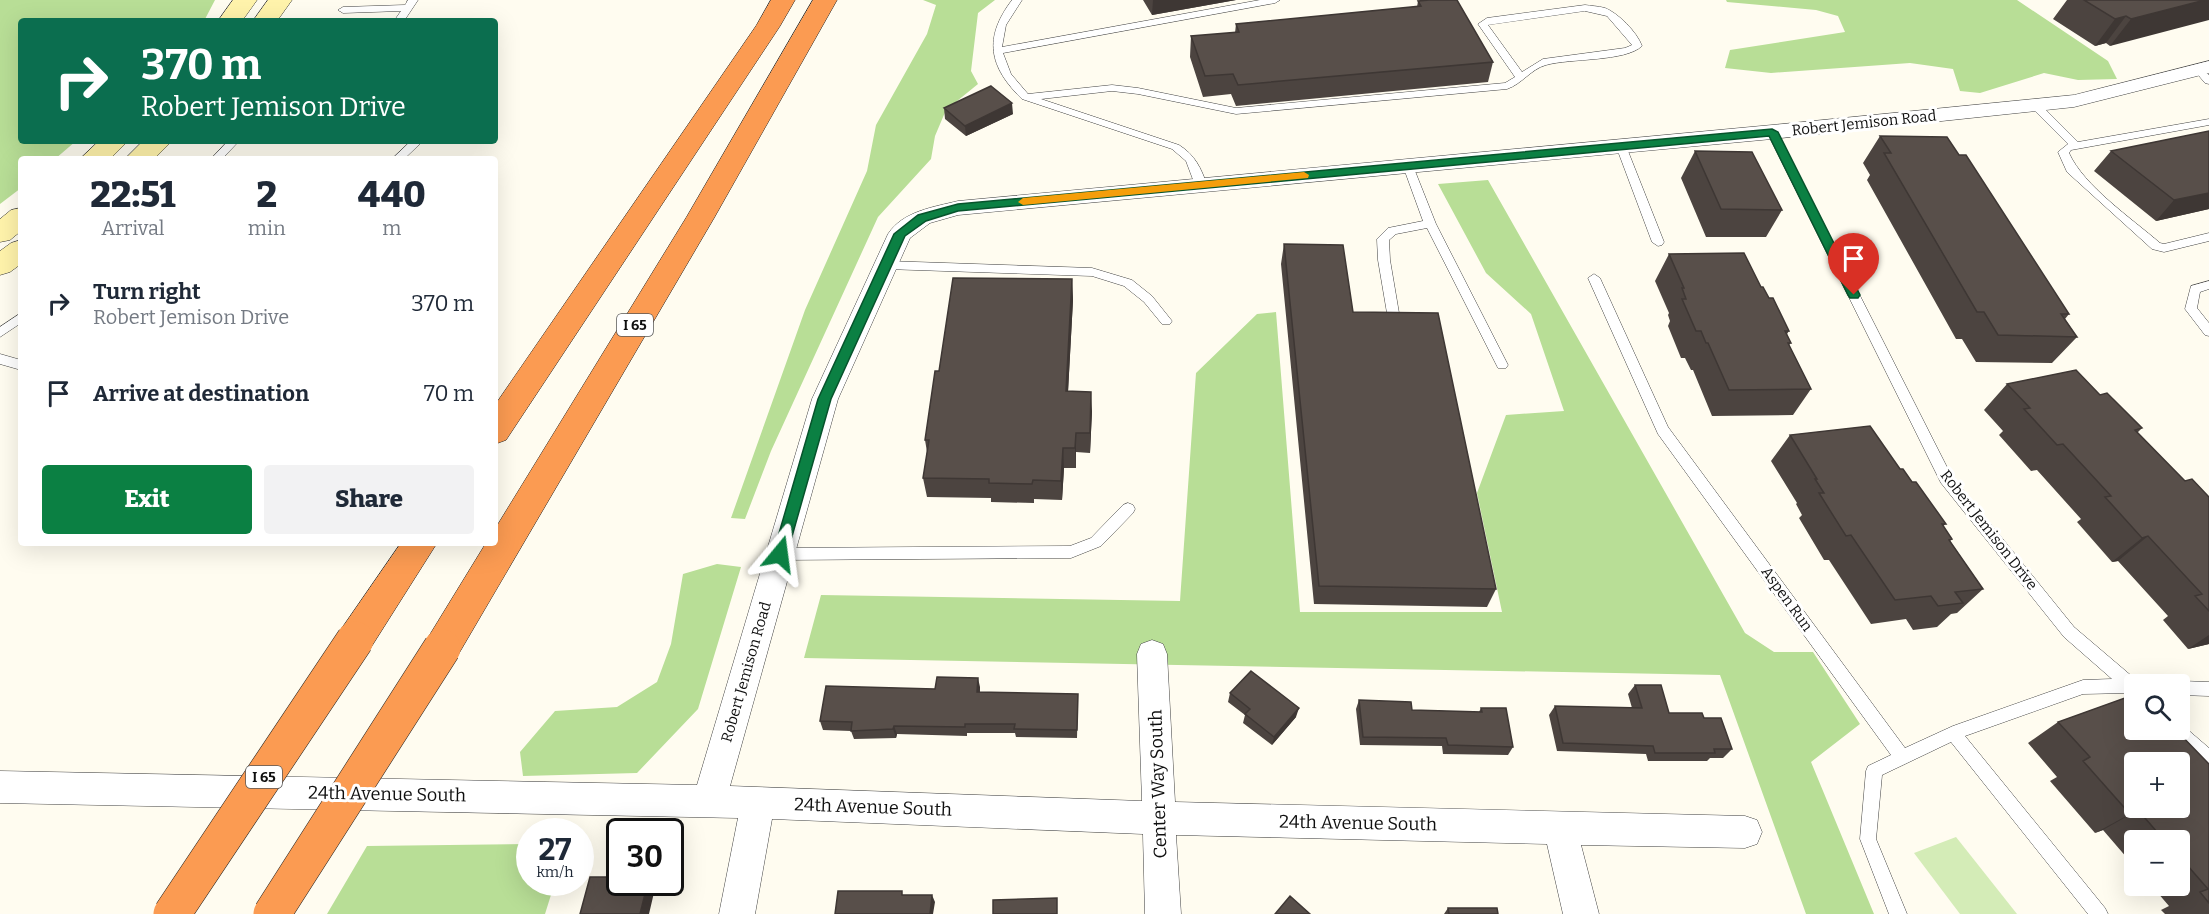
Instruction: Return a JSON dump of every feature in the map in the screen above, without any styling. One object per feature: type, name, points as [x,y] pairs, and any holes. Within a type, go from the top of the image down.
[{"type":"highway","points":[[498,427],[768,26],[783,0]]},
{"type":"highway","name":"I 65","points":[[272,914],[442,648],[700,218],[825,0]]},
{"type":"highway","name":"I 65","points":[[172,914],[418,546]]},
{"type":"main road","points":[[232,18],[245,0]]},
{"type":"main road","points":[[267,18],[280,0]]},
{"type":"main road","points":[[97,156],[111,144]]},
{"type":"main road","points":[[142,156],[156,144]]},
{"type":"main road","points":[[0,265],[15,229]]},
{"type":"street","name":"Robert Jemison Road","points":[[709,801],[825,399],[900,234],[922,218],[958,208],[1772,132],[2074,101],[2206,73]]},
{"type":"street","name":"Center Way South","points":[[1152,654],[1163,914]]},
{"type":"street","name":"24th Avenue South","points":[[0,787],[709,801],[1160,818],[1745,832]]},
{"type":"street","points":[[737,914],[758,803]]},
{"type":"street","points":[[1560,828],[1581,914]]},
{"type":"lane","points":[[336,18],[343,10],[369,0]]},
{"type":"lane","points":[[1017,0],[1006,12],[997,30],[1001,67],[1014,87],[1026,98],[1168,143],[1184,151],[1191,159],[1201,185]]},
{"type":"lane","points":[[998,51],[1275,0]]},
{"type":"lane","points":[[343,10],[410,4]]},
{"type":"lane","points":[[401,18],[410,4]]},
{"type":"lane","points":[[1026,98],[1112,88],[1138,90],[1220,109],[1253,110],[1507,86],[1521,78],[1532,67],[1543,63],[1628,51],[1637,46],[1635,40],[1610,14],[1585,8],[1487,21],[1483,24],[1521,78]]},
{"type":"lane","points":[[2035,105],[2076,146]]},
{"type":"lane","points":[[2209,122],[2068,147],[2063,152],[2071,170],[2156,246],[2164,248],[2209,237]]},
{"type":"lane","name":"Robert Jemison Drive","points":[[1772,132],[1946,479],[2069,632],[2124,679]]},
{"type":"lane","points":[[219,156],[231,144]]},
{"type":"lane","points":[[400,156],[414,144]]},
{"type":"lane","points":[[1621,146],[1658,242]]},
{"type":"lane","points":[[1408,166],[1430,224],[1502,365]]},
{"type":"lane","points":[[1393,313],[1383,260],[1383,239],[1392,231],[1430,224]]},
{"type":"lane","points":[[886,265],[1092,273],[1128,283],[1148,299],[1166,321]]},
{"type":"lane","name":"Aspen Run","points":[[1594,278],[1663,430],[1903,758]]},
{"type":"lane","points":[[2209,285],[2195,289],[2191,309],[2209,332]]},
{"type":"lane","points":[[0,333],[18,319]]},
{"type":"lane","points":[[0,359],[18,364]]},
{"type":"lane","points":[[780,554],[1071,552],[1096,542],[1128,509]]},
{"type":"lane","name":"Robert Jemison Drive","points":[[1903,758],[1953,733],[2083,687],[2124,687]]},
{"type":"lane","points":[[2190,688],[2209,689]]},
{"type":"lane","points":[[1953,733],[2099,914]]},
{"type":"lane","points":[[2189,740],[2209,759]]},
{"type":"lane","points":[[1898,914],[1868,840],[1874,771],[1903,758]]},
{"type":"green space","points":[[0,0],[215,0],[206,18],[18,18],[18,144],[72,144],[58,156],[18,156],[18,190],[0,204]]},
{"type":"green space","points":[[923,0],[995,0],[978,13],[971,71],[978,84],[946,110],[935,136],[931,159],[878,217],[771,451],[745,519],[731,518],[805,310],[867,171],[876,125],[927,34],[936,5]]},
{"type":"green space","points":[[1726,0],[2017,0],[2108,61],[2117,79],[2078,80],[2044,73],[1980,93],[1960,91],[1953,69],[1910,63],[1771,73],[1725,68],[1730,50],[1845,32],[1838,16],[1816,10],[1727,2]]},
{"type":"green space","points":[[1488,180],[1745,633],[1774,652],[1813,652],[1860,724],[1811,762],[1874,914],[1806,914],[1720,675],[804,658],[821,595],[1180,601],[1196,373],[1257,314],[1276,312],[1300,612],[1502,612],[1477,493],[1506,415],[1564,411],[1531,314],[1486,273],[1438,184]]},
{"type":"green space","points":[[717,564],[741,567],[698,709],[637,773],[523,776],[520,752],[555,711],[617,707],[657,682],[671,644],[683,574]]},
{"type":"green space","points":[[1956,837],[2017,914],[1960,914],[1914,853]]},
{"type":"green space","points":[[516,844],[516,896],[551,896],[545,914],[327,914],[367,846]]},
{"type":"building","points":[[1457,0],[1493,62],[1238,85],[1233,74],[1205,76],[1191,36],[1239,32],[1236,24],[1421,6],[1418,1]]},
{"type":"building","points":[[2084,0],[2205,0],[2131,19],[2126,16],[2115,19]]},
{"type":"building","points":[[991,86],[1012,103],[965,126],[944,108]]},
{"type":"building","points":[[2209,131],[2209,193],[2174,200],[2111,151]]},
{"type":"building","points":[[1880,136],[1947,137],[1959,155],[1966,155],[2069,314],[2061,314],[2077,337],[1998,335],[1984,312],[1977,312],[1884,153],[1891,153]]},
{"type":"building","points":[[1695,151],[1752,152],[1782,210],[1721,209]]},
{"type":"building","points":[[1284,244],[1343,245],[1353,312],[1438,313],[1496,589],[1319,586]]},
{"type":"building","points":[[1744,253],[1761,287],[1769,298],[1773,298],[1789,331],[1785,331],[1791,343],[1788,343],[1811,389],[1729,390],[1708,343],[1701,331],[1696,331],[1682,299],[1686,299],[1682,288],[1684,288],[1669,254]]},
{"type":"building","points":[[953,278],[1072,279],[1066,391],[1091,392],[1090,433],[1076,433],[1075,448],[1063,448],[1061,481],[1033,480],[1032,484],[989,483],[989,479],[923,478],[929,440],[925,440],[935,371],[939,371]]},
{"type":"building","points":[[2076,370],[2100,395],[2107,393],[2142,428],[2135,430],[2185,481],[2192,479],[2209,497],[2209,611],[2195,596],[2202,594],[2148,536],[2142,538],[2105,497],[2111,496],[2063,444],[2057,445],[2024,409],[2030,408],[2007,384]]},
{"type":"building","points":[[1870,426],[1900,469],[1903,469],[1912,482],[1916,482],[1946,524],[1942,524],[1952,539],[1949,540],[1983,589],[1955,592],[1963,603],[1938,606],[1931,596],[1895,600],[1851,535],[1846,536],[1819,493],[1824,493],[1790,435]]},
{"type":"building","points":[[1251,671],[1299,708],[1274,737],[1245,714],[1250,709],[1230,693]]},
{"type":"building","points":[[937,677],[978,678],[977,692],[1078,694],[1077,730],[1014,729],[1015,724],[965,724],[965,727],[894,726],[893,729],[851,731],[852,722],[820,721],[826,686],[935,689]]},
{"type":"building","points":[[1635,685],[1661,685],[1669,713],[1702,713],[1704,718],[1721,718],[1732,749],[1714,749],[1715,753],[1655,753],[1653,746],[1563,743],[1555,706],[1642,708]]},
{"type":"building","points":[[2124,698],[2124,740],[2186,740],[2209,764],[2209,903],[2200,892],[2208,889],[2190,868],[2190,830],[2155,830],[2145,818],[2190,818],[2190,752],[2124,752],[2124,807],[2083,761],[2090,757],[2058,722]]},
{"type":"building","points":[[1359,700],[1411,702],[1412,710],[1482,712],[1481,708],[1506,708],[1513,747],[1448,745],[1446,738],[1363,737]]},
{"type":"building","points":[[594,877],[606,877],[606,896],[644,896],[640,914],[580,914],[585,896],[594,896]]},
{"type":"building","points":[[838,891],[902,891],[902,895],[932,895],[930,914],[835,914]]},
{"type":"building","points":[[1290,896],[1310,914],[1275,914]]},
{"type":"building","points":[[1057,898],[1057,914],[993,914],[993,900]]},
{"type":"building","points":[[1448,908],[1497,908],[1498,914],[1449,914]]},
{"type":"slow traffic","points":[[1023,202],[1304,175]]},
{"type":"route","points":[[780,554],[825,399],[900,234],[922,218],[958,208],[1772,132],[1854,295]]}]
